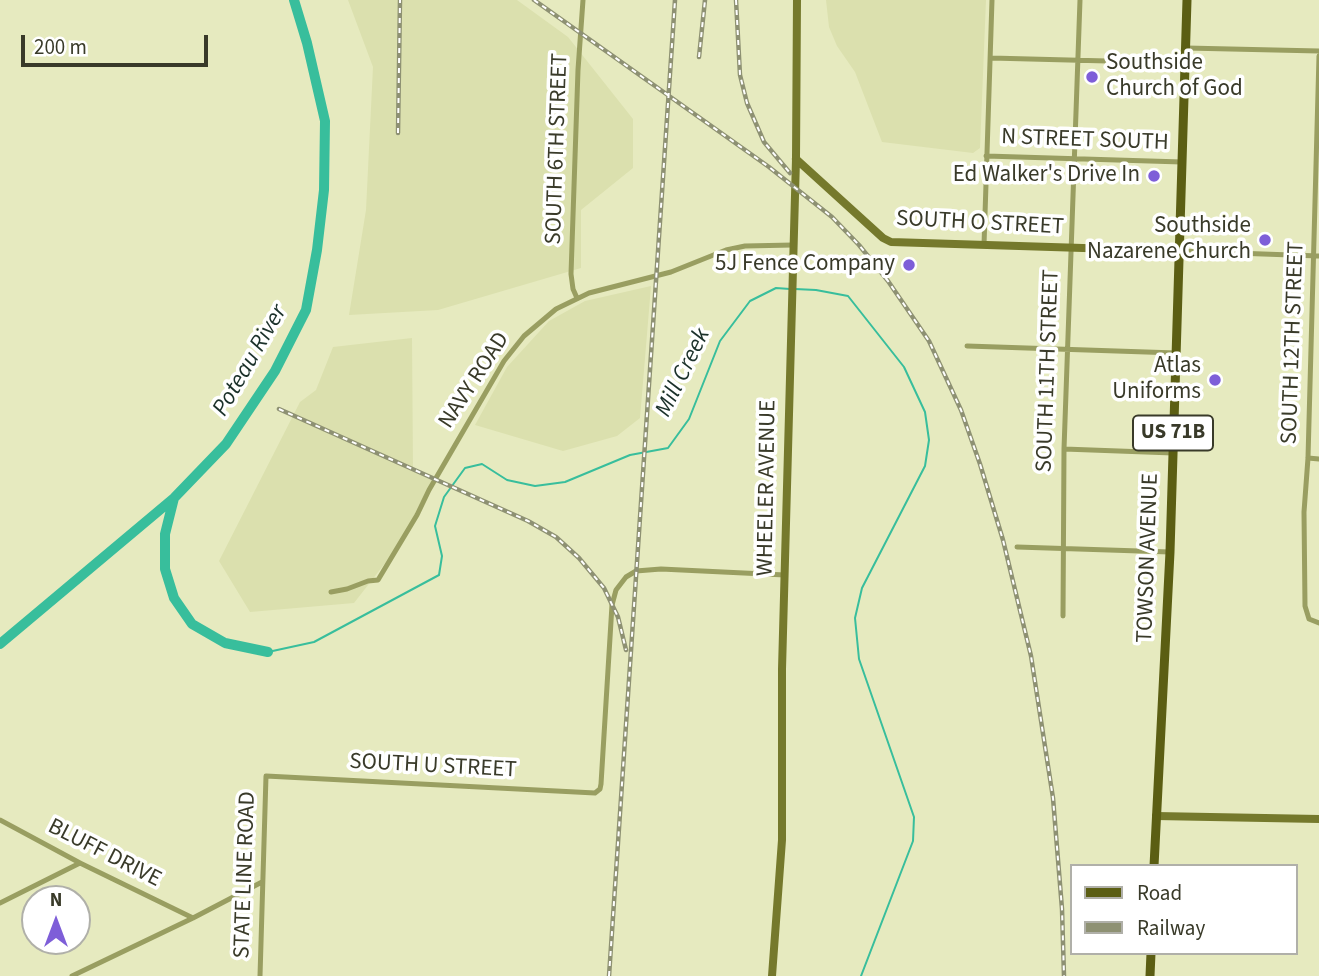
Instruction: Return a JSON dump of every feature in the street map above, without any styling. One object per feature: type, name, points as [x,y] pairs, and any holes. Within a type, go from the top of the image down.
[{"type":"main road","name":"WHEELER AVENUE","points":[[772,976],[782,859],[782,668],[796,159],[797,0]]},
{"type":"main road","name":"TOWSON AVENUE","points":[[1154,864],[1170,552],[1187,0]]},
{"type":"main road","name":"SOUTH O STREET","points":[[796,159],[887,240],[1179,251]]},
{"type":"main road","points":[[1156,816],[1319,819]]},
{"type":"main road","points":[[1150,976],[1151,955]]},
{"type":"street","name":"SOUTH 6TH STREET","points":[[577,298],[571,274],[583,0]]},
{"type":"street","points":[[984,245],[992,0]]},
{"type":"street","name":"SOUTH 11TH STREET","points":[[1063,617],[1064,449],[1080,0]]},
{"type":"street","points":[[1186,48],[1319,54]]},
{"type":"street","name":"SOUTH 12TH STREET","points":[[1319,54],[1316,256],[1304,512],[1304,606],[1309,619],[1319,623]]},
{"type":"street","points":[[991,58],[1185,63]]},
{"type":"street","name":"N STREET SOUTH","points":[[986,156],[1182,162]]},
{"type":"street","name":"NAVY ROAD","points":[[331,592],[377,580],[418,515],[429,490],[504,361],[538,323],[577,298],[671,272],[734,248],[793,245]]},
{"type":"street","name":"SOUTH O STREET","points":[[1179,251],[1316,256]]},
{"type":"street","points":[[967,346],[1176,353]]},
{"type":"street","points":[[1064,449],[1173,453]]},
{"type":"street","points":[[1308,458],[1319,459]]},
{"type":"street","points":[[1017,547],[1170,552]]},
{"type":"street","name":"SOUTH U STREET","points":[[266,776],[590,794],[598,791],[601,784],[612,605],[623,580],[630,574],[653,569],[785,575]]},
{"type":"street","name":"STATE LINE ROAD","points":[[260,976],[266,776]]},
{"type":"street","name":"BLUFF DRIVE","points":[[0,820],[80,863],[193,918]]},
{"type":"street","points":[[0,902],[80,863]]},
{"type":"street","points":[[72,976],[262,882]]},
{"type":"shaded area","points":[[348,0],[517,0],[568,37],[633,119],[633,168],[581,210],[581,268],[438,310],[349,315],[366,210],[373,67]]},
{"type":"shaded area","points":[[826,0],[986,0],[980,148],[973,153],[882,142],[855,72],[837,46],[829,27]]},
{"type":"shaded area","points":[[651,286],[640,418],[617,436],[563,451],[475,425],[507,367],[549,321],[585,301]]},
{"type":"shaded area","points":[[412,338],[413,469],[434,476],[400,544],[354,603],[250,612],[219,561],[300,402],[316,390],[333,347]]},
{"type":"waterway","name":"Poteau River","points":[[0,644],[174,498],[226,444],[275,371],[306,310],[324,190],[325,121],[294,0]]},
{"type":"waterway","name":"Mill Creek","points":[[268,652],[314,642],[439,575],[442,556],[435,526],[444,497],[465,468],[482,464],[507,480],[535,486],[565,482],[630,455],[668,448],[689,419],[720,341],[750,301],[776,288],[790,289]]},
{"type":"waterway","name":"Mill Creek","points":[[795,289],[848,296],[904,367],[925,412],[929,440],[925,466],[862,588],[855,618],[859,659],[914,817],[913,841],[861,976]]},
{"type":"waterway","name":"Mill Creek","points":[[174,498],[165,534],[165,569],[174,598],[192,624],[225,643],[268,652]]},
{"type":"railway","points":[[398,133],[400,0]]},
{"type":"railway","points":[[534,0],[769,167],[832,217],[888,281],[929,341],[961,410],[980,464],[1003,540],[1031,656],[1053,798],[1062,909],[1064,976]]},
{"type":"railway","points":[[609,976],[675,0]]},
{"type":"railway","points":[[699,57],[705,0]]},
{"type":"railway","points":[[736,0],[740,75],[747,103],[764,142],[790,173]]},
{"type":"railway","points":[[279,409],[528,521],[556,537],[579,558],[604,588],[618,617],[626,650]]},
{"type":"place","name":"Southside Church of God","points":[[1092,77]]},
{"type":"place","name":"Ed Walker's Drive In","points":[[1154,176]]},
{"type":"place","name":"Southside Nazarene Church","points":[[1265,240]]},
{"type":"place","name":"5J Fence Company","points":[[909,265]]},
{"type":"place","name":"Atlas Uniforms","points":[[1215,380]]}]
